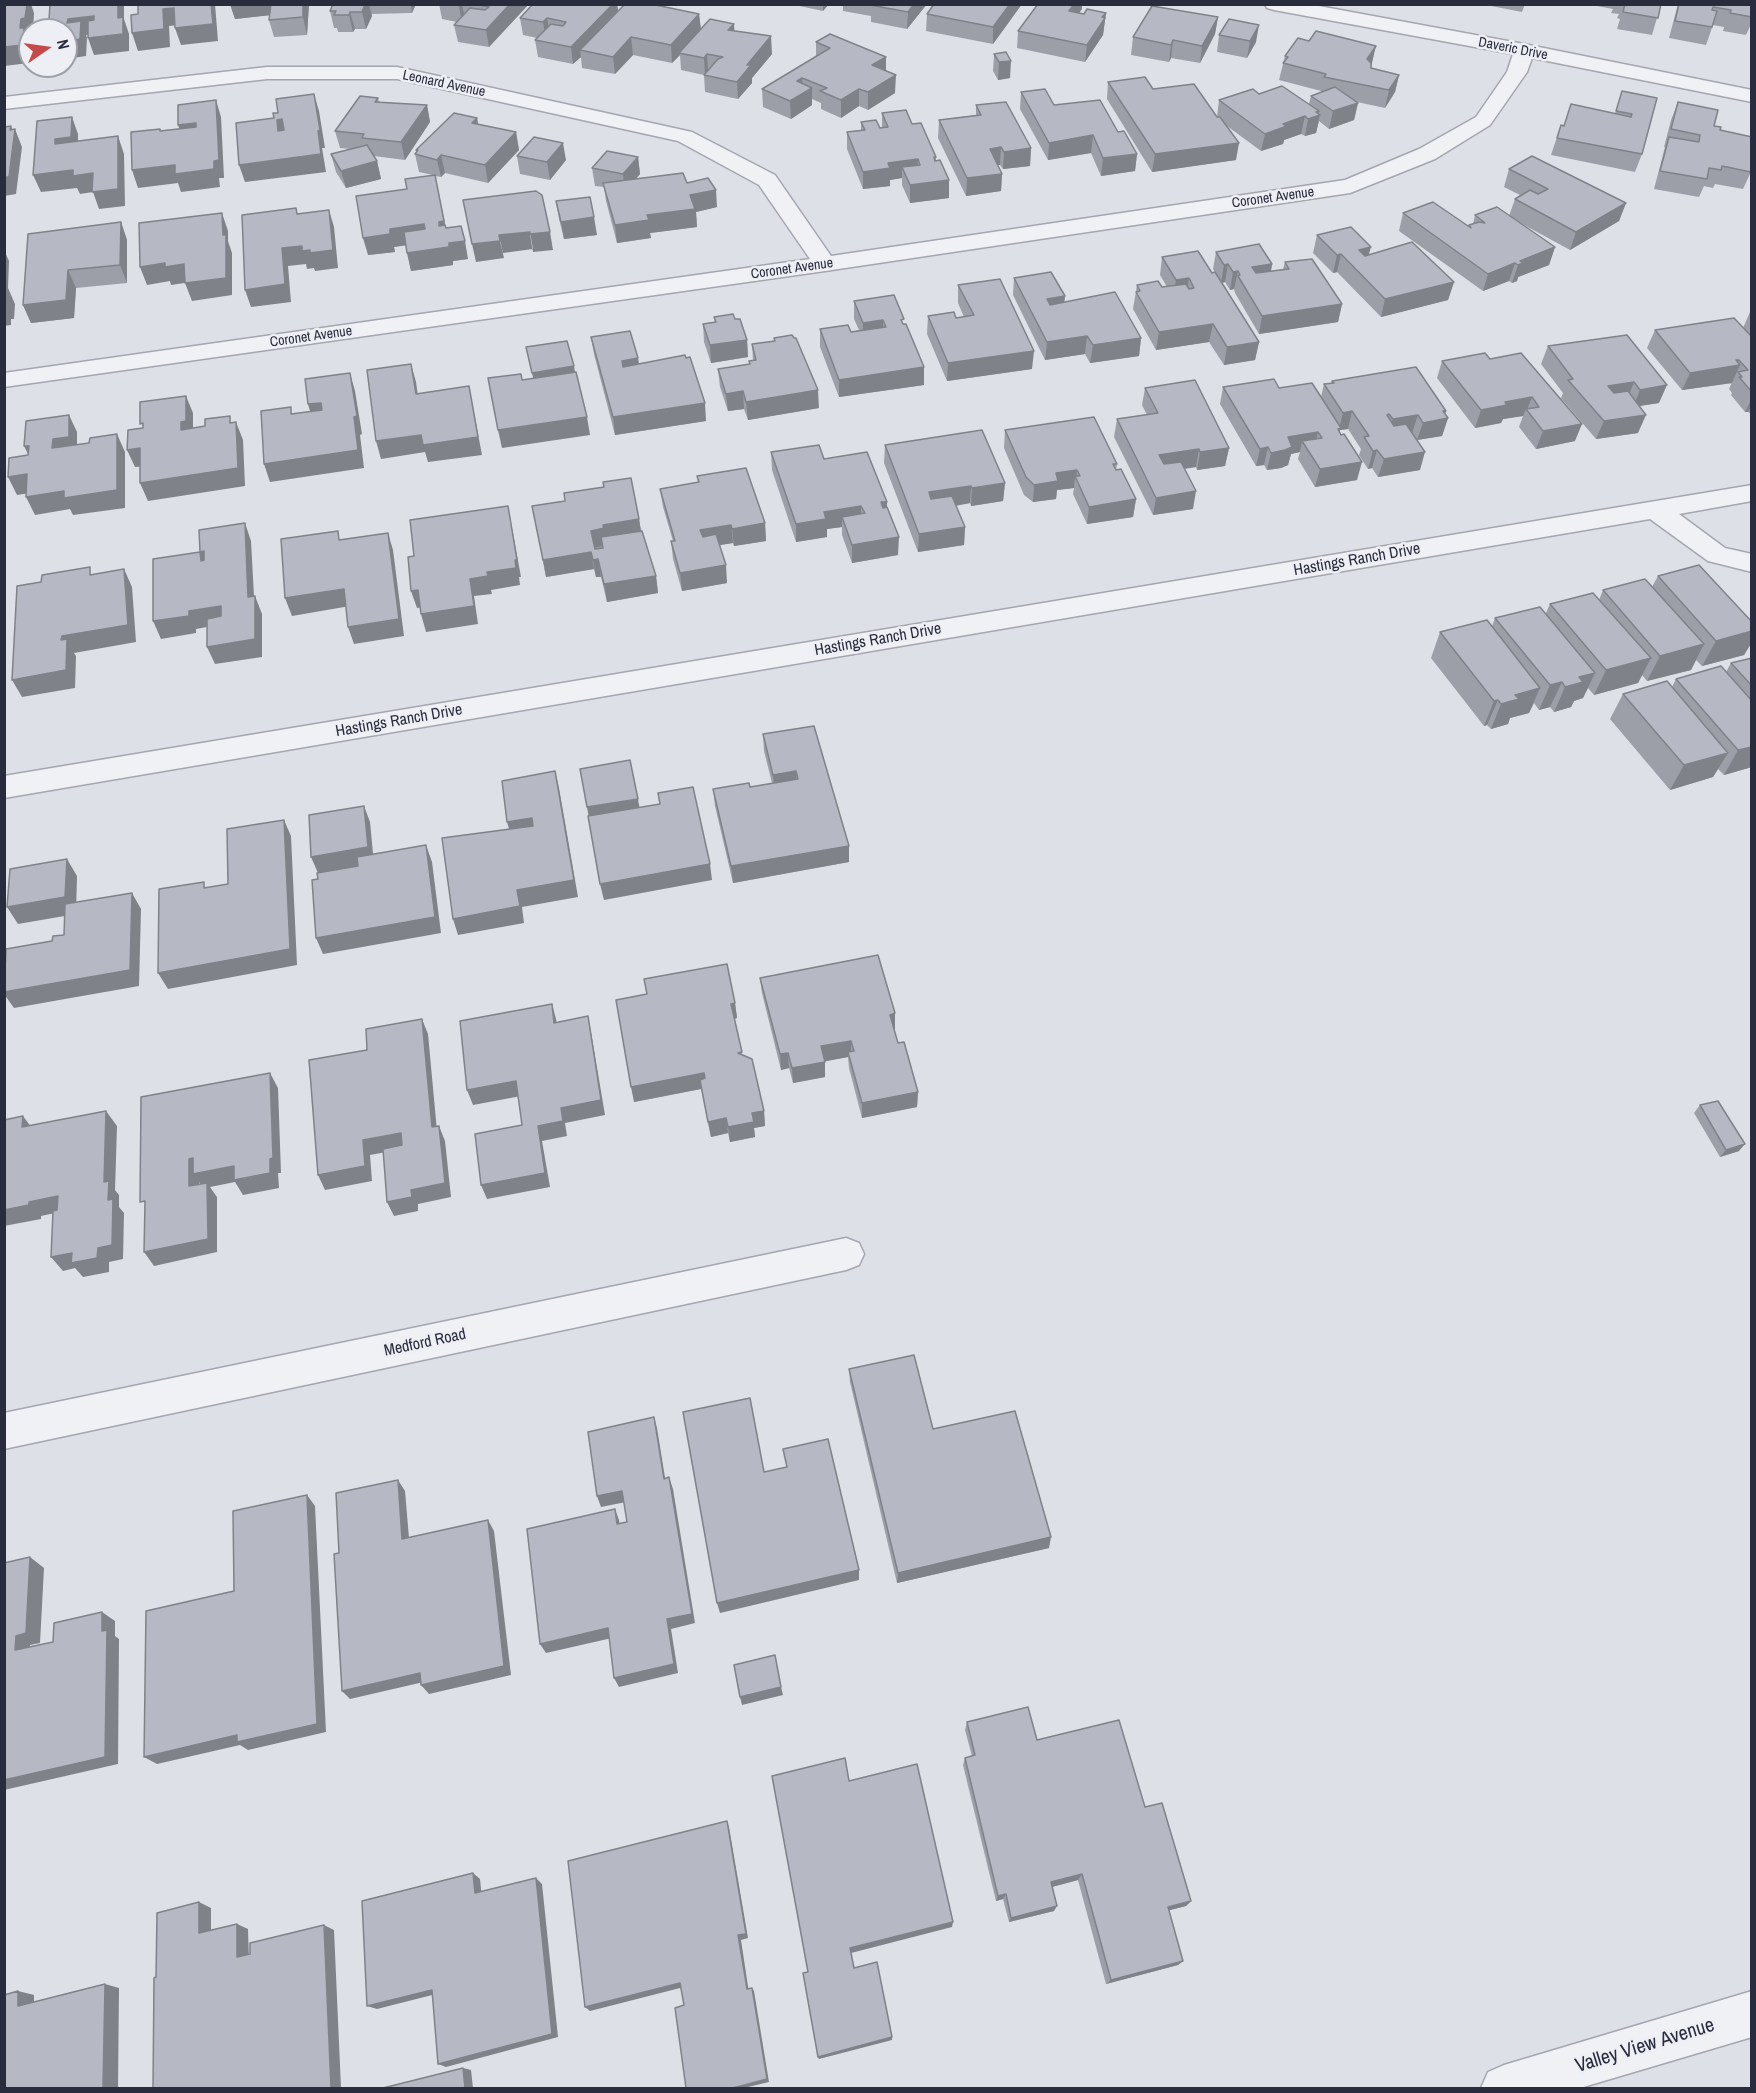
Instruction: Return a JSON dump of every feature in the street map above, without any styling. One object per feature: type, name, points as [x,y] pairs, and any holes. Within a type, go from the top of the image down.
[{"type":"street","name":"Daveric Drive","points":[[1274,4],[1524,50],[1752,96]]},
{"type":"street","name":"Coronet Avenue","points":[[4,380],[825,264],[1350,186],[1427,154],[1483,121],[1517,72],[1524,50]]},
{"type":"street","name":"Leonard Avenue","points":[[4,103],[267,73],[397,74],[685,136],[767,180],[825,264]]},
{"type":"street","name":"Hastings Ranch Drive","points":[[4,787],[1752,494]]},
{"type":"street","points":[[1656,510],[1718,555],[1752,563]]},
{"type":"street","name":"Medford Road","points":[[4,1431],[846,1254]]},
{"type":"street","name":"Valley View Avenue","points":[[1504,2088],[1752,2014]]},
{"type":"building","points":[[4,4],[27,4],[25,18],[18,18],[18,46],[4,47]]},
{"type":"building","points":[[50,4],[118,4],[118,18],[123,17],[123,34],[88,38],[88,21],[94,20],[94,16],[49,18]]},
{"type":"building","points":[[138,4],[211,4],[213,24],[175,28],[174,8],[163,9],[164,29],[132,33],[131,15],[138,14]]},
{"type":"building","points":[[271,4],[303,4],[303,17],[269,20]]},
{"type":"building","points":[[333,4],[365,4],[362,12],[334,15],[336,11],[330,11]]},
{"type":"building","points":[[475,4],[510,4],[486,30],[454,25],[470,8],[485,10],[489,7]]},
{"type":"building","points":[[533,4],[613,4],[571,47],[535,40],[551,24],[563,26],[566,22],[547,18],[543,22],[520,18]]},
{"type":"building","points":[[625,4],[651,4],[699,14],[671,45],[631,37],[613,57],[580,50]]},
{"type":"building","points":[[871,4],[914,4],[908,12],[870,5]]},
{"type":"building","points":[[934,4],[1010,4],[993,27],[927,14]]},
{"type":"building","points":[[1038,4],[1074,4],[1069,11],[1084,14],[1087,9],[1106,13],[1087,45],[1018,31]]},
{"type":"building","points":[[1625,4],[1661,4],[1658,18],[1623,12]]},
{"type":"building","points":[[1679,4],[1752,4],[1752,17],[1713,7],[1712,10],[1717,11],[1712,27],[1675,21]]},
{"type":"building","points":[[1152,6],[1218,17],[1202,46],[1173,40],[1171,45],[1133,37]]},
{"type":"building","points":[[710,19],[734,24],[728,30],[771,36],[747,65],[751,65],[737,82],[704,75],[718,59],[723,57],[707,54],[704,58],[679,53]]},
{"type":"building","points":[[1229,19],[1259,25],[1250,41],[1219,35]]},
{"type":"building","points":[[78,21],[81,21],[80,39],[78,39]]},
{"type":"building","points":[[1316,31],[1376,46],[1367,59],[1371,63],[1371,68],[1399,75],[1389,90],[1324,77],[1326,74],[1283,63],[1288,57],[1285,56],[1298,38],[1309,41]]},
{"type":"building","points":[[830,34],[886,57],[872,65],[896,75],[868,92],[859,89],[841,100],[820,91],[827,88],[802,78],[797,81],[812,88],[790,101],[762,89],[830,48],[816,42]]},
{"type":"building","points":[[1006,52],[1011,61],[999,62],[994,54]]},
{"type":"building","points":[[1145,77],[1153,89],[1194,84],[1239,143],[1155,154],[1108,82]]},
{"type":"building","points":[[1282,86],[1319,111],[1316,112],[1320,115],[1308,119],[1305,116],[1265,134],[1219,100],[1253,89],[1259,94]]},
{"type":"building","points":[[1335,87],[1358,103],[1333,111],[1311,96]]},
{"type":"building","points":[[1045,89],[1054,105],[1100,100],[1118,132],[1124,131],[1137,154],[1103,158],[1093,135],[1049,143],[1021,92]]},
{"type":"building","points":[[1622,91],[1657,98],[1642,154],[1557,138],[1561,125],[1564,126],[1571,104],[1631,117],[1632,114],[1616,111]]},
{"type":"building","points":[[314,94],[321,154],[239,165],[236,123],[274,118],[273,113],[278,113],[276,99]],"holes":[[[282,119],[284,130],[278,131],[277,120]]]},
{"type":"building","points":[[360,96],[378,98],[375,102],[427,105],[401,142],[362,138],[364,134],[335,131]]},
{"type":"building","points":[[216,100],[219,160],[214,161],[214,169],[175,174],[175,165],[132,170],[131,132],[196,127],[196,123],[178,125],[178,105]]},
{"type":"building","points":[[1006,102],[1031,148],[1004,152],[1001,147],[990,149],[1002,174],[967,178],[939,120],[981,115],[976,105]]},
{"type":"building","points":[[1678,102],[1718,110],[1714,126],[1721,127],[1720,130],[1752,137],[1751,172],[1722,166],[1721,170],[1709,168],[1707,179],[1660,171],[1669,137],[1699,142],[1700,135],[1671,129]]},
{"type":"building","points":[[906,110],[912,124],[921,123],[936,157],[934,157],[935,161],[940,160],[949,180],[910,185],[902,167],[920,165],[918,159],[888,163],[890,168],[863,172],[847,132],[865,130],[861,122],[876,120],[880,128],[888,127],[882,113]]},
{"type":"building","points":[[454,113],[477,118],[472,123],[516,132],[485,165],[441,155],[437,160],[415,154],[418,150],[416,150]]},
{"type":"building","points":[[72,117],[71,137],[55,139],[55,144],[118,136],[118,189],[92,192],[93,173],[73,176],[73,170],[33,175],[37,121]]},
{"type":"building","points":[[11,126],[10,130],[15,129],[9,177],[4,177],[4,127]]},
{"type":"building","points":[[534,137],[563,143],[547,162],[517,156]]},
{"type":"building","points":[[367,145],[377,161],[341,171],[331,154]]},
{"type":"building","points":[[607,151],[638,157],[623,174],[592,168]]},
{"type":"building","points":[[1532,156],[1626,203],[1576,232],[1515,199],[1530,190],[1538,194],[1548,189],[1509,169]]},
{"type":"building","points":[[683,173],[687,183],[708,178],[716,190],[690,195],[695,209],[647,215],[649,220],[615,225],[603,183]]},
{"type":"building","points":[[435,175],[444,221],[439,222],[439,226],[445,225],[446,228],[461,226],[465,241],[449,243],[449,247],[407,253],[404,232],[425,229],[424,224],[390,229],[390,234],[363,238],[356,196],[407,189],[405,179]]},
{"type":"building","points":[[536,191],[542,195],[550,232],[499,235],[500,241],[472,244],[463,200]]},
{"type":"building","points":[[590,197],[594,217],[561,222],[556,201]]},
{"type":"building","points":[[1433,202],[1471,228],[1469,225],[1485,223],[1475,215],[1497,207],[1555,247],[1520,261],[1523,263],[1518,265],[1515,263],[1488,274],[1403,213]]},
{"type":"building","points":[[296,208],[297,214],[329,210],[333,250],[310,253],[310,250],[302,251],[302,246],[282,248],[285,284],[245,290],[242,215]]},
{"type":"building","points":[[222,213],[223,235],[226,235],[226,278],[185,283],[184,264],[165,267],[165,263],[140,267],[139,223]]},
{"type":"building","points":[[121,222],[120,265],[68,270],[66,300],[23,305],[28,234]]},
{"type":"building","points":[[1351,227],[1371,247],[1359,250],[1365,256],[1412,242],[1454,282],[1385,299],[1341,254],[1337,255],[1317,235]]},
{"type":"building","points":[[1259,244],[1272,264],[1252,267],[1256,273],[1289,269],[1285,262],[1312,259],[1342,304],[1262,316],[1238,276],[1240,275],[1238,271],[1233,272],[1228,264],[1224,265],[1216,252]]},
{"type":"building","points":[[1198,251],[1212,273],[1215,272],[1259,342],[1227,347],[1213,324],[1159,332],[1136,292],[1140,291],[1137,285],[1158,281],[1162,287],[1186,284],[1189,289],[1194,288],[1189,278],[1176,280],[1162,257]]},
{"type":"building","points":[[1051,272],[1065,296],[1047,299],[1050,305],[1115,292],[1141,338],[1093,345],[1087,336],[1047,342],[1014,278]]},
{"type":"building","points":[[1000,279],[1034,351],[948,363],[928,316],[954,312],[956,318],[974,315],[958,285]]},
{"type":"building","points":[[4,285],[6,286],[6,301],[4,301]]},
{"type":"building","points":[[894,295],[904,319],[901,320],[903,324],[906,324],[924,367],[839,380],[820,329],[848,325],[851,332],[886,327],[883,320],[863,323],[854,301]]},
{"type":"building","points":[[733,314],[735,319],[740,319],[747,340],[710,345],[703,324],[716,322],[714,317]]},
{"type":"building","points":[[1734,318],[1752,337],[1752,392],[1739,377],[1742,377],[1738,372],[1748,370],[1739,360],[1736,360],[1740,365],[1690,373],[1655,330]]},
{"type":"building","points":[[630,331],[638,358],[622,361],[623,367],[685,355],[686,358],[690,357],[705,403],[613,417],[591,337]]},
{"type":"building","points":[[792,335],[796,338],[818,390],[746,402],[743,391],[726,394],[718,369],[750,364],[749,361],[756,360],[752,344],[775,341],[774,338]]},
{"type":"building","points":[[1627,335],[1667,385],[1640,390],[1634,382],[1608,386],[1614,393],[1628,391],[1646,415],[1604,421],[1568,380],[1573,379],[1548,346]]},
{"type":"building","points":[[567,341],[574,366],[532,373],[526,347]]},
{"type":"building","points":[[1485,353],[1490,359],[1521,353],[1582,424],[1543,431],[1526,409],[1539,407],[1532,397],[1505,402],[1507,405],[1481,410],[1442,361]]},
{"type":"building","points":[[411,364],[416,394],[469,386],[478,437],[423,445],[421,435],[376,441],[367,370]]},
{"type":"building","points":[[1416,367],[1446,411],[1443,411],[1448,418],[1423,423],[1418,415],[1393,419],[1389,414],[1387,415],[1394,426],[1406,424],[1425,452],[1384,459],[1377,450],[1373,451],[1364,437],[1369,436],[1352,411],[1343,413],[1324,384]]},
{"type":"building","points":[[576,372],[587,417],[498,430],[488,378],[521,374],[522,380]]},
{"type":"building","points":[[350,373],[357,416],[354,417],[358,450],[264,464],[261,411],[291,407],[291,414],[322,410],[321,403],[308,404],[305,379]]},
{"type":"building","points":[[1274,379],[1279,388],[1312,383],[1341,428],[1338,429],[1341,435],[1344,434],[1362,462],[1320,469],[1302,441],[1322,438],[1318,432],[1288,437],[1292,447],[1285,450],[1271,453],[1268,447],[1260,449],[1223,387]]},
{"type":"building","points":[[1195,380],[1229,448],[1200,452],[1199,449],[1159,455],[1164,464],[1181,462],[1196,491],[1156,498],[1117,419],[1158,413],[1145,388]]},
{"type":"building","points":[[186,396],[186,421],[181,422],[181,430],[205,426],[205,419],[230,416],[230,423],[236,422],[238,468],[140,483],[140,448],[127,450],[128,430],[143,428],[143,423],[140,424],[140,402]]},
{"type":"building","points":[[69,415],[69,437],[53,439],[52,448],[89,443],[90,438],[117,434],[117,490],[64,498],[64,491],[26,497],[27,474],[8,477],[9,458],[28,455],[29,446],[24,446],[26,421]]},
{"type":"building","points":[[1094,417],[1117,464],[1113,464],[1116,470],[1121,469],[1136,499],[1089,507],[1075,476],[1080,476],[1077,470],[1056,473],[1058,481],[1034,485],[1026,477],[1005,430]]},
{"type":"building","points":[[982,430],[1005,483],[929,492],[931,499],[952,496],[965,527],[919,534],[885,445]]},
{"type":"building","points":[[819,445],[824,459],[867,452],[887,502],[881,502],[883,508],[887,507],[899,537],[852,545],[842,517],[865,513],[861,506],[824,512],[826,519],[796,524],[771,452]]},
{"type":"building","points":[[746,468],[765,523],[732,529],[731,525],[700,530],[703,537],[716,534],[726,565],[680,573],[671,541],[675,541],[660,489],[699,482],[697,476]]},
{"type":"building","points":[[631,478],[639,519],[603,525],[604,528],[591,531],[595,549],[603,548],[601,537],[642,531],[656,576],[604,584],[598,559],[593,560],[591,552],[543,560],[532,506],[565,501],[564,493],[604,487],[603,482]]},
{"type":"building","points":[[508,506],[517,560],[515,560],[516,568],[487,572],[488,576],[470,579],[474,606],[421,614],[418,590],[411,591],[408,557],[414,556],[410,520]]},
{"type":"building","points":[[245,523],[248,597],[255,596],[255,639],[207,647],[207,619],[221,616],[221,606],[189,611],[189,616],[153,621],[153,559],[200,552],[199,530]],"holes":[[[204,551],[204,560],[201,561],[200,552]]]},
{"type":"building","points":[[338,531],[339,540],[388,533],[399,619],[348,627],[344,589],[285,598],[281,539]]},
{"type":"building","points":[[1699,565],[1752,622],[1752,631],[1716,641],[1658,576]]},
{"type":"building","points":[[90,567],[90,575],[124,569],[128,625],[62,636],[61,640],[67,639],[66,670],[12,680],[17,586],[41,582],[42,575]]},
{"type":"building","points":[[1645,579],[1704,644],[1660,656],[1603,590]]},
{"type":"building","points":[[1593,593],[1651,658],[1606,670],[1550,604]]},
{"type":"building","points":[[1540,607],[1595,673],[1579,677],[1583,682],[1565,687],[1562,682],[1550,685],[1495,618]]},
{"type":"building","points":[[1487,620],[1540,688],[1515,695],[1519,699],[1501,704],[1498,700],[1494,701],[1440,632]]},
{"type":"building","points":[[1752,658],[1752,686],[1731,663]]},
{"type":"building","points":[[1721,666],[1752,701],[1752,747],[1738,750],[1676,679]]},
{"type":"building","points":[[1667,681],[1728,753],[1684,765],[1623,694]]},
{"type":"building","points":[[814,726],[849,846],[731,866],[713,789],[749,783],[750,787],[798,779],[796,771],[773,775],[763,734]]},
{"type":"building","points":[[630,760],[638,799],[587,807],[580,769]]},
{"type":"building","points":[[555,771],[574,880],[517,890],[520,906],[453,919],[442,838],[533,826],[532,818],[507,822],[502,781]]},
{"type":"building","points":[[693,787],[710,864],[600,884],[588,816],[660,804],[658,793]]},
{"type":"building","points":[[364,806],[368,847],[311,857],[309,815]]},
{"type":"building","points":[[284,820],[290,949],[158,973],[159,889],[204,882],[204,888],[228,884],[227,829]]},
{"type":"building","points":[[426,845],[435,917],[316,938],[312,880],[318,879],[317,873],[358,866],[357,857]]},
{"type":"building","points":[[67,859],[65,897],[7,907],[10,869]]},
{"type":"building","points":[[132,893],[130,970],[4,992],[6,949],[52,941],[53,936],[64,935],[65,904]]},
{"type":"building","points":[[878,955],[895,1013],[890,1015],[898,1043],[904,1042],[918,1092],[862,1103],[848,1052],[854,1051],[851,1041],[821,1046],[825,1062],[792,1068],[788,1053],[780,1054],[760,978]]},
{"type":"building","points":[[727,964],[735,1003],[731,1004],[742,1052],[738,1053],[752,1059],[764,1111],[752,1113],[754,1122],[728,1127],[726,1118],[708,1122],[700,1080],[705,1078],[704,1073],[631,1087],[616,1000],[647,994],[644,979]]},
{"type":"building","points":[[552,1004],[554,1023],[588,1016],[601,1100],[561,1108],[563,1121],[538,1126],[545,1173],[481,1185],[475,1134],[522,1125],[516,1081],[467,1090],[460,1021]]},
{"type":"building","points":[[422,1019],[432,1127],[439,1126],[445,1183],[411,1190],[412,1197],[387,1202],[383,1149],[402,1145],[401,1133],[363,1140],[365,1166],[318,1175],[309,1060],[367,1050],[366,1029]]},
{"type":"building","points":[[270,1073],[273,1158],[270,1159],[270,1173],[234,1180],[234,1166],[193,1174],[193,1158],[189,1159],[189,1186],[207,1183],[208,1239],[144,1252],[145,1201],[140,1202],[141,1097]]},
{"type":"building","points":[[1718,1101],[1745,1144],[1726,1150],[1700,1105]]},
{"type":"building","points":[[106,1111],[104,1182],[109,1181],[108,1200],[113,1199],[112,1245],[98,1248],[97,1258],[71,1263],[72,1253],[51,1257],[53,1211],[57,1210],[58,1196],[4,1210],[4,1120],[23,1116],[22,1127]]},
{"type":"building","points":[[914,1355],[933,1429],[1015,1411],[1051,1537],[898,1573],[849,1369]]},
{"type":"building","points":[[750,1398],[764,1472],[787,1467],[783,1449],[828,1439],[859,1570],[717,1603],[683,1412]]},
{"type":"building","points":[[654,1417],[664,1479],[669,1477],[692,1614],[667,1619],[674,1664],[614,1678],[608,1628],[540,1644],[527,1529],[615,1509],[617,1524],[627,1522],[622,1491],[597,1496],[588,1432]]},
{"type":"building","points":[[398,1480],[402,1539],[488,1520],[504,1666],[421,1685],[420,1673],[342,1691],[334,1554],[339,1553],[336,1493]]},
{"type":"building","points":[[307,1495],[317,1724],[237,1742],[237,1735],[144,1757],[146,1611],[234,1591],[233,1511]]},
{"type":"building","points":[[30,1557],[26,1633],[16,1636],[15,1650],[53,1642],[54,1623],[102,1612],[102,1631],[107,1630],[105,1757],[4,1780],[4,1563]]},
{"type":"building","points":[[775,1655],[781,1687],[740,1697],[734,1665]]},
{"type":"building","points":[[1028,1707],[1037,1740],[1119,1720],[1145,1807],[1162,1803],[1191,1901],[1168,1907],[1183,1961],[1111,1980],[1082,1874],[1051,1882],[1057,1906],[1011,1918],[1006,1894],[998,1896],[965,1758],[975,1755],[967,1722]]},
{"type":"building","points":[[845,1758],[849,1781],[917,1764],[953,1922],[850,1948],[854,1968],[877,1962],[892,2037],[818,2057],[803,1973],[808,1972],[772,1776]]},
{"type":"building","points":[[727,1821],[746,1934],[738,1935],[747,1989],[752,1988],[767,2079],[733,2088],[686,2088],[675,2008],[684,2005],[680,1983],[585,2007],[568,1861]]},
{"type":"building","points":[[473,1873],[475,1893],[536,1878],[552,2034],[438,2064],[432,1990],[367,2006],[362,1901]]},
{"type":"building","points":[[199,1902],[199,1933],[237,1924],[237,1957],[250,1954],[250,1943],[324,1925],[331,2088],[153,2088],[157,1913]]},
{"type":"building","points":[[105,1984],[103,2088],[4,2088],[4,1995],[18,1991],[18,2006]]},
{"type":"building","points":[[463,2068],[465,2088],[383,2088]]}]
